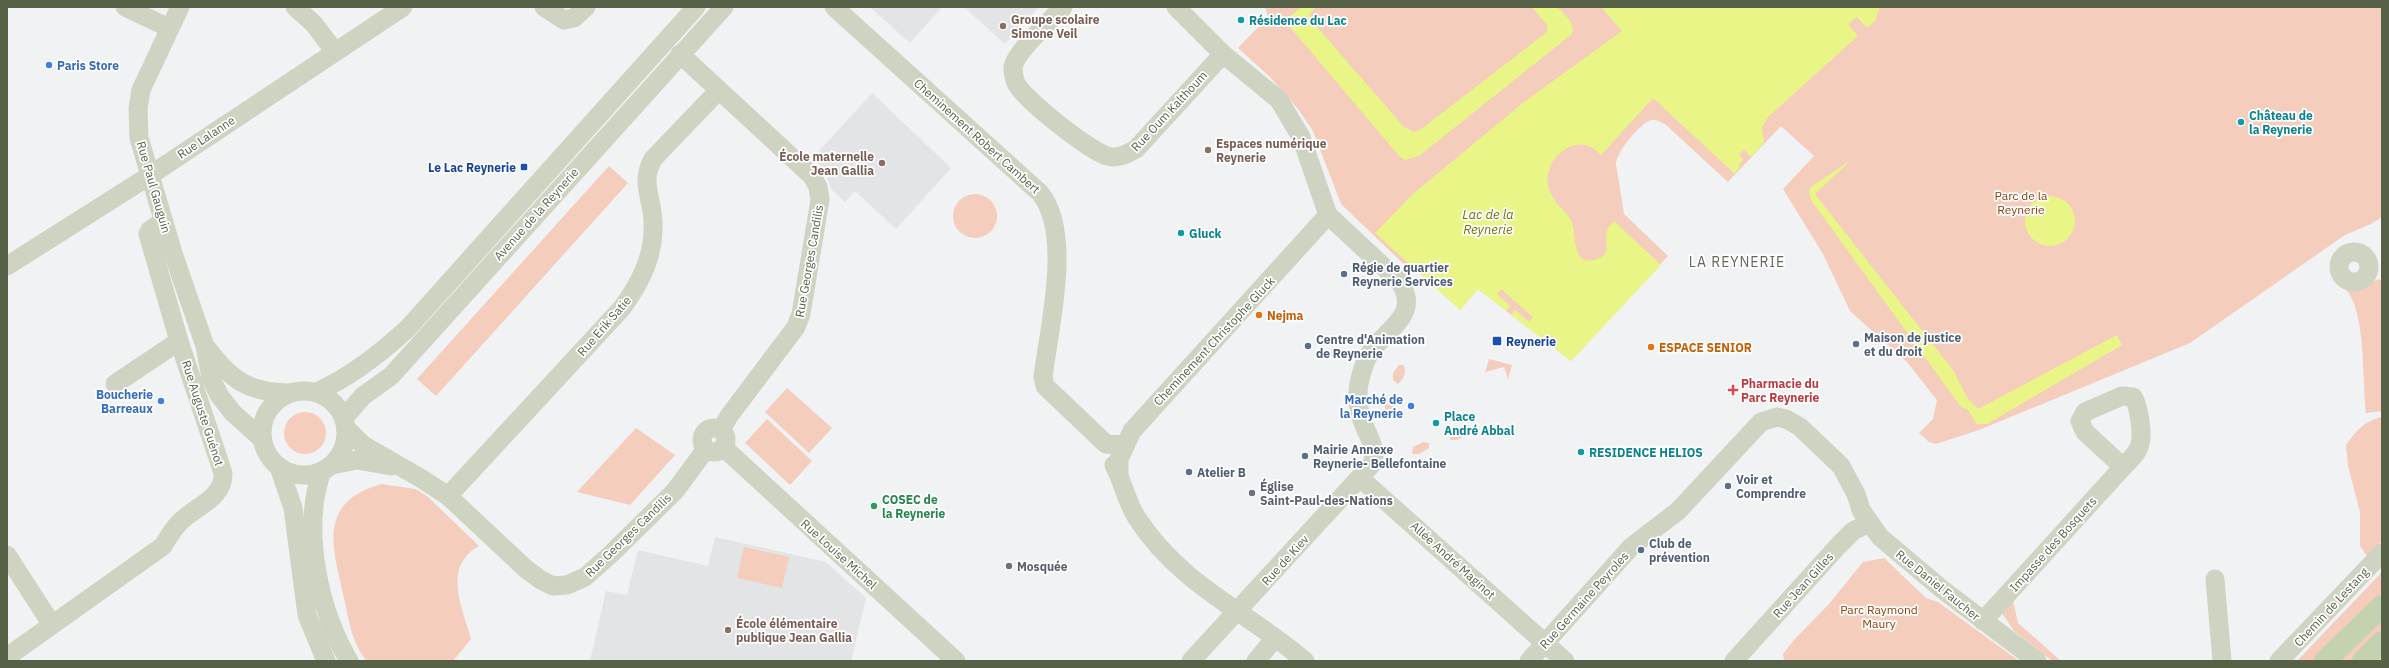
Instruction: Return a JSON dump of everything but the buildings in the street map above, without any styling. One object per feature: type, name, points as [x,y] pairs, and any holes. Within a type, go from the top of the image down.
[{"type":"main road","points":[[2325,661],[2382,606]]},
{"type":"main road","points":[[2363,661],[2382,642]]},
{"type":"street","points":[[125,7],[169,28]]},
{"type":"street","name":"Rue Paul Gauguin","points":[[180,7],[144,83],[138,108],[139,138],[149,176],[205,346],[211,378],[219,395],[233,413],[262,439]]},
{"type":"street","points":[[295,7],[314,24],[335,52]]},
{"type":"street","name":"Rue Lalanne","points":[[7,266],[149,176],[403,7]]},
{"type":"street","points":[[544,7],[564,20],[574,18],[586,7]]},
{"type":"street","name":"Avenue de la Reynerie","points":[[317,392],[346,378],[381,352],[408,328],[696,7]]},
{"type":"street","name":"Avenue de la Reynerie","points":[[346,423],[363,396],[391,376],[724,7]]},
{"type":"street","name":"Cheminement Robert Cambert","points":[[834,7],[1040,193],[1049,203],[1058,260],[1043,377],[1045,386],[1049,393],[1085,426],[1114,445]]},
{"type":"street","name":"Rue Oum Kalthoum","points":[[1063,7],[1020,54],[1013,67],[1014,76],[1021,90],[1071,135],[1108,157],[1118,157],[1136,149],[1223,54]]},
{"type":"street","points":[[1176,7],[1223,54],[1267,88],[1288,113],[1303,143],[1328,215]]},
{"type":"street","name":"Rue Georges Candilis","points":[[346,423],[363,445],[422,479],[448,496],[541,580],[553,586],[567,585],[585,577],[638,529],[675,491],[717,442],[729,416],[796,327],[801,314],[820,200],[818,187],[812,176],[718,91],[680,54]]},
{"type":"street","name":"Rue Erik Satie","points":[[448,496],[622,308],[634,291],[644,272],[653,237],[652,204],[646,183],[647,169],[653,159],[718,91]]},
{"type":"street","name":"Cheminement Christophe Gluck","points":[[1114,445],[1132,430],[1328,215]]},
{"type":"street","name":"Rue de Kiev","points":[[1191,661],[1373,463],[1374,456],[1371,439],[1360,417],[1358,392],[1360,376],[1373,350],[1401,318],[1407,305],[1406,290],[1400,282],[1328,215]]},
{"type":"street","name":"Rue Auguste Guénot","points":[[7,657],[163,546],[179,522],[220,489],[223,482],[223,473],[179,341],[148,234],[150,230],[164,221]]},
{"type":"street","points":[[115,384],[179,341]]},
{"type":"street","name":"Rue Paul Gauguin","points":[[205,346],[222,367],[248,387],[268,392],[289,393]]},
{"type":"street","points":[[327,468],[304,475],[295,474],[279,467],[269,457],[262,439],[262,427],[271,406],[289,393],[303,390],[317,392],[329,398],[338,406],[346,423],[345,445],[327,468],[314,505],[316,559],[325,610],[336,639],[349,661]]},
{"type":"street","name":"Rue Germaine Peyroles","points":[[1529,661],[1631,547],[1678,511],[1753,429],[1768,419],[1786,419],[1800,427],[1836,459],[1856,494]]},
{"type":"street","name":"Rue Louise Michel","points":[[717,442],[956,661]]},
{"type":"street","points":[[1114,445],[1119,475],[1126,498],[1151,538],[1166,555],[1205,589],[1282,642],[1305,661]]},
{"type":"street","name":"Rue Georges Candilis","points":[[327,468],[357,460],[402,468]]},
{"type":"street","points":[[279,467],[293,508],[307,615],[326,661]]},
{"type":"street","name":"Impasse des Bosquets","points":[[1983,621],[2123,467]]},
{"type":"street","name":"Allée André Maginot","points":[[1360,478],[1566,661]]},
{"type":"street","name":"Rue Daniel Faucher","points":[[1856,494],[1861,510],[1869,523],[1891,547],[1942,590],[2037,661]]},
{"type":"street","name":"Rue Jean Gilles","points":[[1742,658],[1853,530],[1869,523]]},
{"type":"street","name":"Chemin de Lestang","points":[[2280,661],[2382,553]]},
{"type":"street","points":[[7,555],[52,625]]},
{"type":"street","points":[[2215,579],[2222,661]]},
{"type":"street","points":[[1256,661],[1275,638]]},
{"type":"shaded area","points":[[870,7],[942,7],[910,43]]},
{"type":"shaded area","name":"Groupe scolaire Simone Veil","points":[[964,7],[1039,7],[1005,44]]},
{"type":"shaded area","name":"École maternelle Jean Gallia","points":[[872,93],[951,168],[896,229],[855,191],[845,202],[831,189],[824,169],[813,158]]},
{"type":"shaded area","name":"École élémentaire publique Jean Gallia","points":[[715,537],[826,562],[866,598],[851,661],[590,661],[606,591],[627,595],[638,550],[708,566]]},
{"type":"green space","name":"Parc de la Reynerie","points":[[1265,7],[2382,7],[2382,217],[2371,224],[2345,235],[2190,343],[1979,430],[1936,444],[1929,442],[1919,433],[1933,419],[1937,400],[1907,362],[1850,311],[1823,254],[1783,189],[1814,156],[1781,126],[1728,182],[1663,123],[1652,120],[1641,126],[1635,132],[1624,146],[1616,164],[1624,214],[1668,256],[1571,361],[1478,289],[1460,310],[1414,267],[1411,271],[1341,204],[1313,131],[1298,109],[1270,77],[1238,48],[1268,17]]},
{"type":"green space","points":[[609,166],[628,183],[436,396],[417,379]]},
{"type":"green space","points":[[975,194],[987,198],[993,204],[997,216],[993,228],[987,234],[975,238],[963,234],[957,228],[953,216],[957,204],[963,198]]},
{"type":"green space","points":[[2379,279],[2382,282],[2382,411],[2366,413],[2360,331],[2353,301],[2347,291],[2349,288],[2363,287]]},
{"type":"green space","points":[[1489,359],[1512,365],[1508,379],[1504,367],[1485,372]]},
{"type":"green space","points":[[1399,365],[1403,365],[1405,373],[1398,384],[1393,380],[1393,373]]},
{"type":"green space","points":[[787,388],[832,428],[809,453],[765,412]]},
{"type":"green space","points":[[1390,395],[1394,396],[1397,402],[1394,410],[1390,414],[1385,410],[1385,404]]},
{"type":"green space","points":[[305,412],[320,418],[326,433],[320,448],[305,454],[290,448],[284,433],[290,418]]},
{"type":"green space","points":[[2382,417],[2382,541],[2367,556],[2360,546],[2360,512],[2348,466],[2346,445],[2361,427],[2370,421]]},
{"type":"green space","points":[[767,419],[812,461],[790,485],[745,443]]},
{"type":"green space","points":[[636,428],[675,455],[630,505],[577,492]]},
{"type":"green space","points":[[1461,428],[1466,429],[1466,435],[1457,440],[1450,440],[1450,433]]},
{"type":"green space","points":[[1423,442],[1429,443],[1429,448],[1419,454],[1412,454],[1413,447]]},
{"type":"green space","points":[[381,484],[415,489],[427,496],[479,546],[468,555],[461,565],[458,576],[460,601],[471,639],[453,661],[367,661],[354,639],[336,562],[334,529],[338,515],[346,503],[360,492]]},
{"type":"green space","points":[[744,547],[789,557],[782,588],[737,578]]},
{"type":"green space","name":"Parc Raymond Maury","points":[[1884,558],[1926,598],[1938,602],[2019,661],[1784,661],[1783,654],[1794,640],[1829,604],[1863,562]]},
{"type":"green space","points":[[2382,572],[2382,593],[2316,661],[2297,661]]},
{"type":"green space","points":[[2012,596],[2018,623],[2061,661],[2052,661],[2014,631],[2002,613]]},
{"type":"green space","points":[[2382,617],[2382,632],[2352,661],[2338,661]]},
{"type":"water","points":[[1301,7],[1317,7],[1310,13],[1310,19],[1404,127],[1414,132],[1420,130],[1547,32],[1547,25],[1532,7],[1557,7],[1569,19],[1573,30],[1572,34],[1419,156],[1405,160],[1399,156],[1285,21]]},
{"type":"water","name":"Lac de la Reynerie","points":[[1601,7],[1880,7],[1875,21],[1867,28],[1857,17],[1848,24],[1858,36],[1768,117],[1762,128],[1764,143],[1751,157],[1744,150],[1739,155],[1743,160],[1739,164],[1740,166],[1735,174],[1653,98],[1601,155],[1591,147],[1581,144],[1565,149],[1559,154],[1550,166],[1548,174],[1549,189],[1554,200],[1572,223],[1575,243],[1579,256],[1584,260],[1590,261],[1603,256],[1607,246],[1607,231],[1614,221],[1661,265],[1571,361],[1511,315],[1515,310],[1529,322],[1533,317],[1501,289],[1497,294],[1510,306],[1506,311],[1478,289],[1460,310],[1375,233],[1413,194],[1524,102],[1622,31]]},
{"type":"water","points":[[1851,160],[1815,194],[1953,370],[1968,399],[1978,409],[2117,335],[2122,345],[1987,424],[1977,424],[1968,410],[1961,407],[1811,200],[1809,191],[1811,187]]},
{"type":"water","points":[[2045,196],[2055,196],[2068,203],[2075,216],[2075,226],[2068,239],[2055,246],[2045,246],[2036,242],[2029,235],[2025,226],[2025,216],[2029,207],[2036,200]]},
{"type":"place","name":"Résidence du Lac","points":[[1241,20]]},
{"type":"place","name":"Groupe scolaire Simone Veil","points":[[1003,26]]},
{"type":"place","name":"Paris Store","points":[[49,65]]},
{"type":"place","name":"Château de la Reynerie","points":[[2241,122]]},
{"type":"place","name":"Espaces numérique Reynerie","points":[[1208,150]]},
{"type":"place","name":"École maternelle Jean Gallia","points":[[882,163]]},
{"type":"place","name":"Le Lac Reynerie","points":[[524,167]]},
{"type":"place","name":"Gluck","points":[[1181,233]]},
{"type":"place","name":"Régie de quartier Reynerie Services","points":[[1344,274]]},
{"type":"place","name":"Nejma","points":[[1259,315]]},
{"type":"place","name":"Reynerie","points":[[1497,341]]},
{"type":"place","name":"Maison de justice et du droit","points":[[1856,344]]},
{"type":"place","name":"Centre d'Animation de Reynerie","points":[[1308,346]]},
{"type":"place","name":"ESPACE SENIOR","points":[[1651,347]]},
{"type":"place","name":"Pharmacie du Parc Reynerie","points":[[1733,390]]},
{"type":"place","name":"Boucherie Barreaux","points":[[161,401]]},
{"type":"place","name":"Marché de la Reynerie","points":[[1411,406]]},
{"type":"place","name":"Place André Abbal","points":[[1436,423]]},
{"type":"place","name":"RESIDENCE HELIOS","points":[[1581,452]]},
{"type":"place","name":"Mairie Annexe Reynerie- Bellefontaine","points":[[1305,456]]},
{"type":"place","name":"Atelier B","points":[[1189,472]]},
{"type":"place","name":"Voir et Comprendre","points":[[1728,486]]},
{"type":"place","name":"Église Saint-Paul-des-Nations","points":[[1252,493]]},
{"type":"place","name":"COSEC de la Reynerie","points":[[874,506]]},
{"type":"place","name":"Club de prévention","points":[[1641,550]]},
{"type":"place","name":"Mosquée","points":[[1009,566]]},
{"type":"place","name":"École élémentaire publique Jean Gallia","points":[[728,630]]},
{"type":"district","name":"LA REYNERIE","points":[[1737,262]]}]
